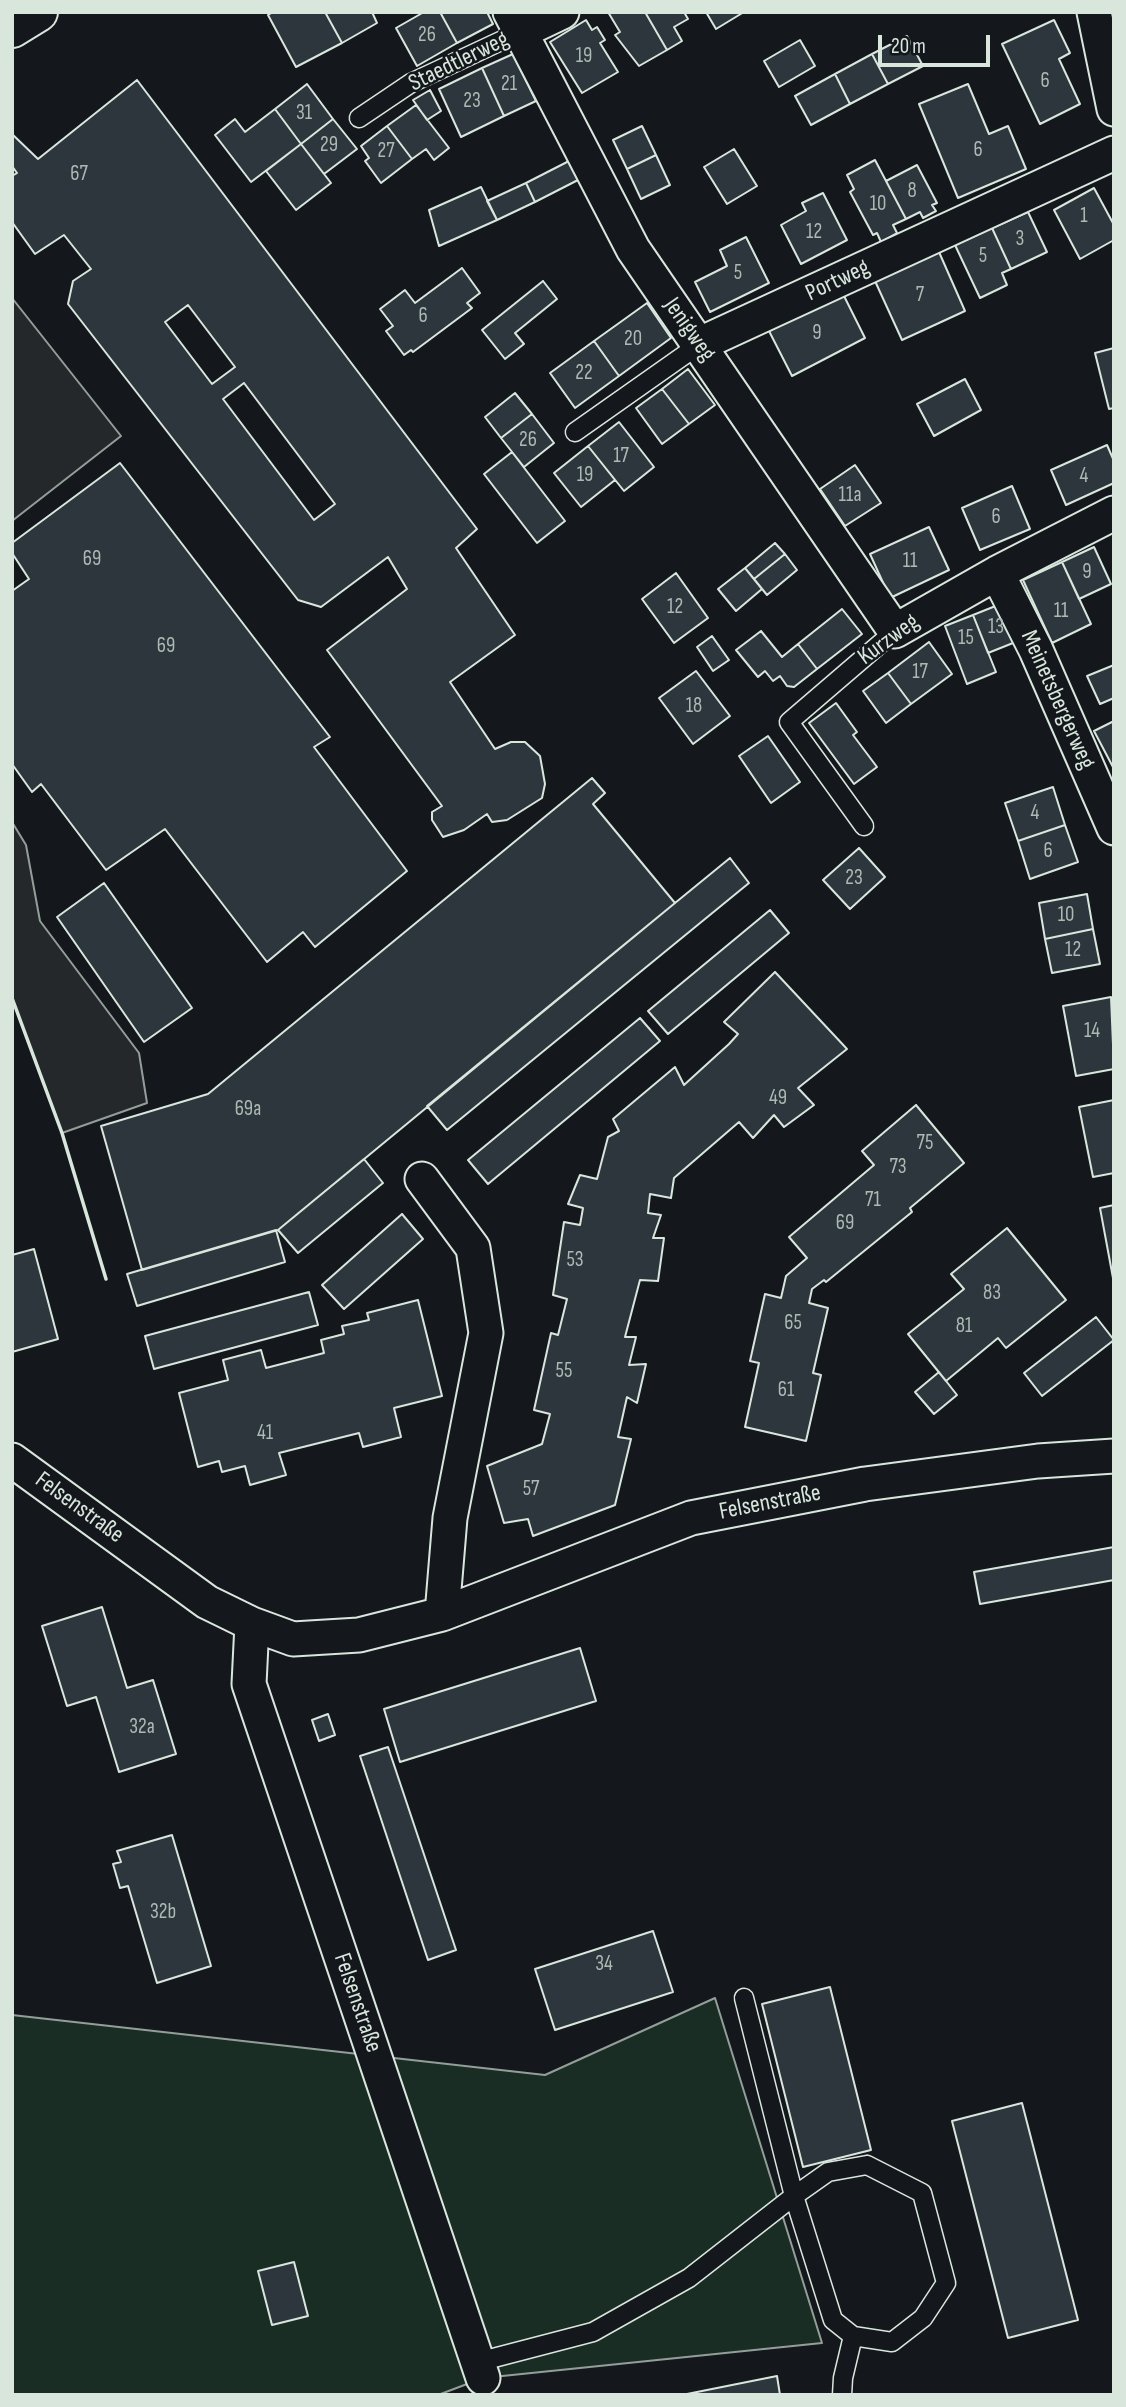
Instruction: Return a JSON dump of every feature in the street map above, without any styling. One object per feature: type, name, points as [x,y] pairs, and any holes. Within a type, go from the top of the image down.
[{"type":"main road","points":[[12,27],[38,12]]},
{"type":"street","name":"Staedtlerweg","points":[[515,22],[562,12]]},
{"type":"street","points":[[1094,12],[1114,109]]},
{"type":"street","name":"Jenigweg","points":[[515,22],[633,249],[895,631]]},
{"type":"street","name":"Portweg","points":[[700,344],[1114,153]]},
{"type":"street","name":"Kurzweg","points":[[895,631],[997,573],[1114,513]]},
{"type":"street","name":"Meinetsbergerweg","points":[[997,573],[1037,650],[1114,828]]},
{"type":"street","points":[[422,1179],[473,1248],[486,1333],[450,1518],[442,1614]]},
{"type":"street","name":"Felsenstraße","points":[[12,1460],[206,1602],[252,1624],[293,1639],[359,1635],[442,1614],[691,1518],[865,1485],[1038,1461],[1114,1456]]},
{"type":"street","name":"Felsenstraße","points":[[252,1624],[249,1684],[483,2378]]},
{"type":"lane","name":"Staedtlerweg","points":[[359,118],[411,83],[515,22]]},
{"type":"lane","name":"Portweg","points":[[575,432],[700,344]]},
{"type":"lane","name":"Kurzweg","points":[[864,826],[789,722],[895,631]]},
{"type":"lane","points":[[483,2378],[593,2332],[689,2278],[794,2196],[828,2172],[867,2165],[922,2193],[946,2283],[923,2318],[892,2342],[853,2336],[833,2320],[794,2196],[744,1998]]},
{"type":"lane","points":[[842,2395],[843,2378],[853,2336]]},
{"type":"green space","points":[[715,1998],[822,2343],[483,2378],[438,2395],[12,2395],[12,2015],[545,2075]]},
{"type":"shaded area","points":[[12,298],[121,436],[12,521]]},
{"type":"shaded area","points":[[12,822],[26,845],[40,921],[139,1053],[147,1103],[62,1133],[12,998]]},
{"type":"building","points":[[273,12],[325,12],[342,43],[296,67],[268,15]]},
{"type":"building","points":[[325,12],[372,12],[377,23],[342,43]]},
{"type":"building","points":[[424,12],[440,12],[457,43],[417,66],[396,28]]},
{"type":"building","points":[[440,12],[487,12],[493,24],[457,43]]},
{"type":"building","points":[[608,12],[645,12],[667,50],[639,66],[615,35],[620,32]]},
{"type":"building","points":[[645,12],[684,12],[688,19],[674,27],[682,41],[667,50]]},
{"type":"building","points":[[706,12],[744,12],[716,29]]},
{"type":"building","points":[[586,20],[592,30],[597,27],[605,40],[600,43],[618,72],[582,93],[550,42]]},
{"type":"building","points":[[1054,20],[1070,53],[1059,59],[1080,104],[1040,124],[1002,44]]},
{"type":"building","points":[[907,36],[923,66],[888,84],[872,54]]},
{"type":"building","points":[[800,40],[815,66],[779,87],[764,61]]},
{"type":"building","points":[[513,54],[536,101],[504,116],[482,68]]},
{"type":"building","points":[[872,54],[888,84],[850,104],[835,74]]},
{"type":"building","points":[[482,68],[504,116],[461,137],[439,89]]},
{"type":"building","points":[[835,74],[850,104],[811,125],[795,96]]},
{"type":"building","points":[[137,80],[477,529],[456,548],[515,635],[450,682],[495,749],[511,742],[525,742],[540,756],[545,784],[542,798],[507,820],[492,822],[487,814],[464,830],[443,837],[432,820],[432,812],[442,806],[327,650],[407,589],[388,557],[321,607],[298,600],[68,304],[73,281],[91,269],[64,235],[35,254],[12,222],[12,176],[17,173],[12,166],[12,134],[38,159]],"holes":[[[188,305],[235,367],[212,384],[165,322]],[[244,383],[335,504],[314,520],[223,399]]]},
{"type":"building","points":[[307,84],[333,119],[301,144],[275,109]]},
{"type":"building","points":[[968,84],[989,134],[1008,126],[1026,169],[958,198],[919,104]]},
{"type":"building","points":[[430,90],[441,111],[427,120],[413,100]]},
{"type":"building","points":[[416,105],[449,148],[434,160],[426,149],[412,159],[387,126]]},
{"type":"building","points":[[275,109],[301,144],[251,182],[215,135],[235,119],[245,132]]},
{"type":"building","points":[[333,119],[357,149],[324,174],[301,144]]},
{"type":"building","points":[[387,126],[412,159],[381,183],[365,161],[369,158],[361,146]]},
{"type":"building","points":[[642,126],[656,155],[627,169],[613,140]]},
{"type":"building","points":[[301,144],[331,183],[296,210],[266,171]]},
{"type":"building","points":[[734,149],[757,186],[727,204],[704,167]]},
{"type":"building","points":[[656,155],[670,185],[641,199],[627,169]]},
{"type":"building","points":[[875,160],[906,219],[893,225],[897,233],[881,242],[877,233],[873,235],[850,192],[854,189],[847,175]]},
{"type":"building","points":[[569,161],[578,180],[535,202],[526,183]]},
{"type":"building","points":[[917,165],[937,203],[932,205],[936,211],[923,218],[920,212],[906,219],[886,181]]},
{"type":"building","points":[[526,183],[535,202],[497,220],[487,201]]},
{"type":"building","points":[[481,187],[497,220],[439,246],[429,210]]},
{"type":"building","points":[[1094,188],[1114,225],[1114,240],[1080,259],[1054,210]]},
{"type":"building","points":[[823,193],[847,240],[801,264],[781,225],[806,211],[802,203]]},
{"type":"building","points":[[1028,212],[1047,252],[1011,269],[992,228]]},
{"type":"building","points":[[992,228],[1011,269],[1002,273],[1007,285],[980,298],[955,245]]},
{"type":"building","points":[[746,237],[769,283],[710,312],[695,282],[727,266],[720,250]]},
{"type":"building","points":[[939,252],[965,311],[902,340],[875,281]]},
{"type":"building","points":[[462,268],[480,293],[467,303],[472,308],[413,352],[411,350],[404,355],[386,331],[393,326],[380,309],[405,290],[415,303]]},
{"type":"building","points":[[543,281],[557,299],[515,333],[524,344],[505,359],[482,330]]},
{"type":"building","points":[[842,292],[865,338],[792,376],[769,331]]},
{"type":"building","points":[[647,303],[671,338],[619,376],[594,341]]},
{"type":"building","points":[[594,341],[619,376],[575,408],[550,373]]},
{"type":"building","points":[[1114,348],[1114,408],[1109,409],[1095,353]]},
{"type":"building","points":[[688,369],[715,405],[689,424],[662,389]]},
{"type":"building","points":[[965,379],[981,410],[934,436],[917,404]]},
{"type":"building","points":[[662,389],[689,424],[662,444],[636,408]]},
{"type":"building","points":[[515,393],[532,414],[501,438],[485,417]]},
{"type":"building","points":[[532,414],[554,443],[524,467],[501,438]]},
{"type":"building","points":[[619,422],[654,467],[624,491],[588,446]]},
{"type":"building","points":[[1107,445],[1114,461],[1114,483],[1066,505],[1051,470]]},
{"type":"building","points":[[588,446],[615,480],[581,507],[554,473]]},
{"type":"building","points":[[512,452],[565,521],[537,543],[484,474]]},
{"type":"building","points":[[120,463],[330,737],[314,747],[407,871],[315,947],[303,932],[267,962],[165,829],[106,870],[41,784],[32,792],[12,764],[12,591],[29,579],[12,553],[12,543]]},
{"type":"building","points":[[855,465],[881,503],[845,526],[820,489]]},
{"type":"building","points":[[1012,486],[1030,529],[980,550],[962,508]]},
{"type":"building","points":[[929,527],[949,570],[890,598],[870,554]]},
{"type":"building","points":[[775,543],[785,554],[754,579],[745,568]]},
{"type":"building","points":[[1094,547],[1111,584],[1079,599],[1062,562]]},
{"type":"building","points":[[785,554],[797,570],[767,595],[754,579]]},
{"type":"building","points":[[1062,562],[1091,624],[1052,643],[1023,580]]},
{"type":"building","points":[[745,568],[762,589],[736,611],[718,589]]},
{"type":"building","points":[[676,573],[708,618],[674,643],[642,599]]},
{"type":"building","points":[[1003,603],[1018,641],[988,653],[973,615]]},
{"type":"building","points":[[842,609],[862,634],[817,669],[798,644]]},
{"type":"building","points":[[973,615],[996,672],[967,684],[945,626]]},
{"type":"building","points":[[761,631],[782,657],[798,644],[817,669],[794,687],[787,686],[780,676],[773,681],[765,671],[758,677],[736,650]]},
{"type":"building","points":[[712,636],[729,660],[713,671],[697,647]]},
{"type":"building","points":[[929,642],[952,674],[911,704],[888,673]]},
{"type":"building","points":[[1114,665],[1114,698],[1100,704],[1087,676]]},
{"type":"building","points":[[696,671],[730,716],[693,744],[659,698]]},
{"type":"building","points":[[888,673],[911,704],[886,723],[863,691]]},
{"type":"building","points":[[836,703],[857,732],[853,735],[877,767],[854,784],[809,723]]},
{"type":"building","points":[[1114,721],[1114,769],[1094,731]]},
{"type":"building","points":[[768,736],[800,782],[771,803],[739,756]]},
{"type":"building","points":[[592,778],[605,793],[593,804],[675,903],[278,1230],[142,1270],[101,1126],[208,1094]]},
{"type":"building","points":[[1053,787],[1065,825],[1018,841],[1005,803]]},
{"type":"building","points":[[1065,825],[1078,862],[1030,879],[1018,841]]},
{"type":"building","points":[[859,848],[885,877],[850,909],[823,880]]},
{"type":"building","points":[[730,858],[749,883],[447,1130],[427,1106]]},
{"type":"building","points":[[104,883],[192,1008],[144,1042],[57,917]]},
{"type":"building","points":[[1087,894],[1093,929],[1045,939],[1039,903]]},
{"type":"building","points":[[770,910],[789,933],[668,1034],[648,1011]]},
{"type":"building","points":[[1093,929],[1100,964],[1052,973],[1045,939]]},
{"type":"building","points":[[775,972],[847,1049],[798,1088],[814,1105],[784,1127],[774,1115],[753,1138],[739,1122],[674,1178],[671,1198],[650,1194],[648,1213],[661,1215],[653,1238],[664,1238],[658,1281],[640,1280],[625,1337],[636,1337],[629,1365],[646,1364],[637,1403],[627,1397],[618,1437],[631,1439],[615,1505],[533,1536],[528,1519],[504,1523],[487,1466],[542,1444],[550,1414],[534,1410],[551,1333],[558,1335],[567,1299],[553,1295],[564,1222],[580,1225],[583,1208],[568,1204],[580,1175],[597,1179],[608,1137],[619,1131],[613,1119],[675,1067],[684,1085],[729,1044],[738,1034],[724,1022]]},
{"type":"building","points":[[1111,997],[1114,1069],[1076,1076],[1063,1006]]},
{"type":"building","points":[[640,1018],[660,1041],[488,1184],[468,1160]]},
{"type":"building","points":[[1114,1100],[1114,1173],[1093,1177],[1079,1107]]},
{"type":"building","points":[[916,1105],[964,1163],[910,1208],[912,1212],[826,1282],[824,1280],[812,1289],[809,1303],[828,1308],[813,1373],[821,1375],[806,1441],[745,1427],[759,1363],[750,1361],[765,1294],[781,1298],[786,1276],[807,1258],[789,1237],[874,1165],[862,1151]]},
{"type":"building","points":[[364,1159],[383,1183],[298,1253],[278,1230]]},
{"type":"building","points":[[1114,1205],[1114,1278],[1113,1278],[1100,1208]]},
{"type":"building","points":[[402,1214],[423,1239],[344,1309],[322,1285]]},
{"type":"building","points":[[1007,1228],[1066,1300],[1006,1348],[998,1338],[946,1381],[908,1334],[964,1289],[951,1274]]},
{"type":"building","points":[[276,1230],[285,1262],[137,1306],[127,1274]]},
{"type":"building","points":[[34,1249],[58,1339],[12,1352],[12,1255]]},
{"type":"building","points":[[309,1292],[318,1325],[154,1369],[145,1336]]},
{"type":"building","points":[[418,1300],[442,1396],[394,1408],[401,1437],[363,1447],[359,1433],[279,1453],[286,1475],[250,1485],[245,1466],[222,1472],[219,1461],[198,1467],[179,1393],[228,1380],[223,1360],[261,1350],[266,1368],[324,1353],[321,1340],[344,1334],[342,1326],[369,1320],[367,1313]]},
{"type":"building","points":[[1096,1317],[1114,1340],[1042,1396],[1024,1373]]},
{"type":"building","points":[[939,1372],[957,1395],[934,1414],[915,1392]]},
{"type":"building","points":[[1114,1547],[1114,1580],[980,1604],[974,1572]]},
{"type":"building","points":[[102,1607],[127,1688],[153,1680],[176,1754],[119,1772],[96,1697],[67,1706],[42,1626]]},
{"type":"building","points":[[580,1648],[596,1701],[400,1762],[384,1709]]},
{"type":"building","points":[[328,1714],[335,1735],[319,1741],[312,1720]]},
{"type":"building","points":[[388,1747],[456,1950],[428,1960],[360,1756]]},
{"type":"building","points":[[172,1835],[211,1966],[157,1983],[128,1886],[120,1888],[113,1864],[121,1862],[117,1851]]},
{"type":"building","points":[[653,1931],[673,1992],[555,2030],[535,1969]]},
{"type":"building","points":[[830,1987],[871,2150],[803,2167],[762,2004]]},
{"type":"building","points":[[1022,2103],[1078,2320],[1008,2338],[952,2121]]},
{"type":"building","points":[[294,2262],[308,2316],[272,2325],[258,2271]]},
{"type":"building","points":[[777,2376],[780,2395],[682,2395]]},
{"type":"wall","points":[[12,998],[62,1133],[106,1279]]}]
